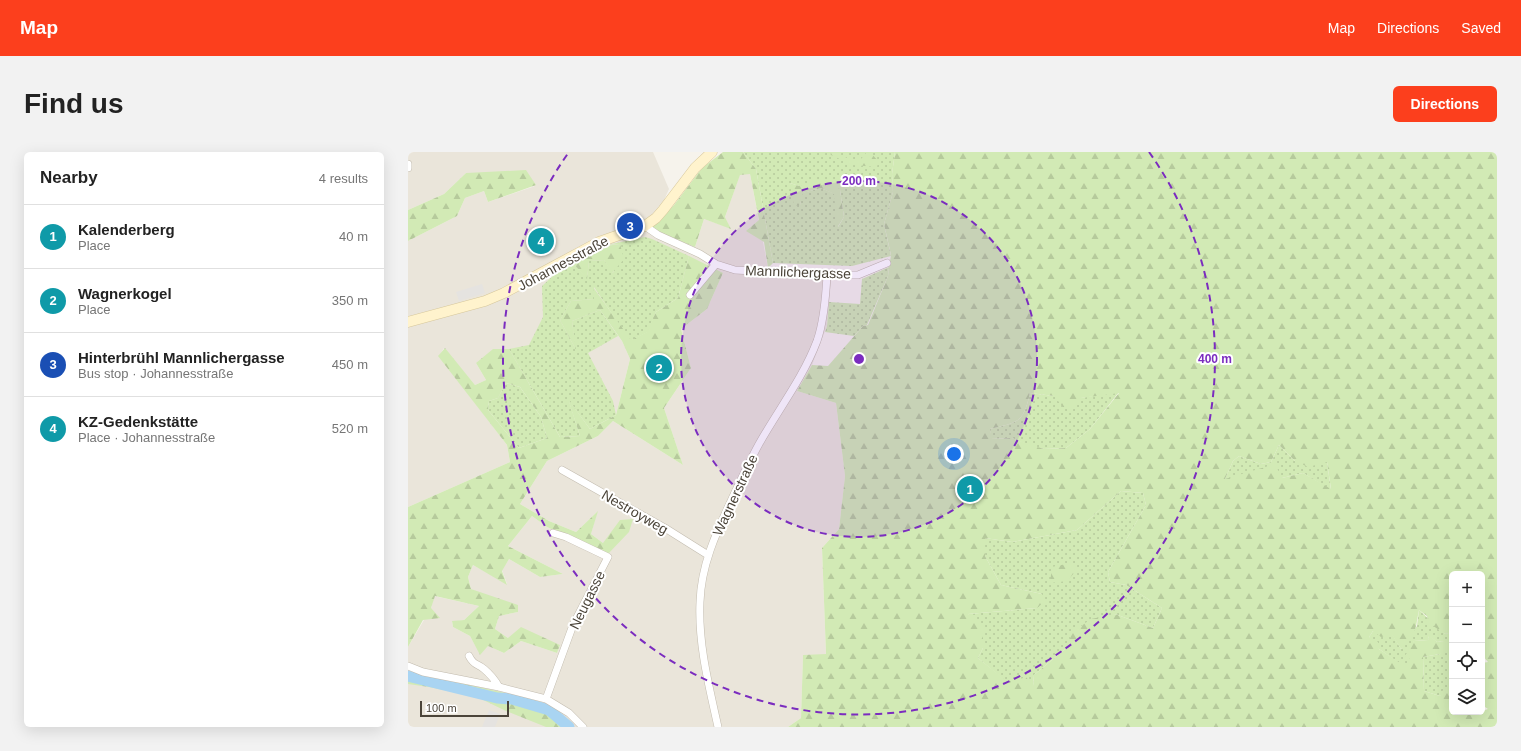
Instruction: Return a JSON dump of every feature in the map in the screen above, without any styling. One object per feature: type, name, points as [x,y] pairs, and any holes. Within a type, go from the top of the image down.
[{"type":"main road","name":"Johannesstraße","points":[[408,322],[485,301],[504,293],[599,242],[645,226],[656,218],[695,168],[712,152]]},
{"type":"street","name":"Mannlichergasse","points":[[645,226],[658,235],[700,254],[716,264],[735,270],[751,272],[858,275],[887,263]]},
{"type":"street","points":[[690,295],[716,264]]},
{"type":"street","name":"Wagnerstraße","points":[[718,727],[701,640],[700,602],[702,580],[708,555],[719,525],[759,443],[787,399],[817,341],[827,275]]},
{"type":"street","name":"Nestroyweg","points":[[562,470],[708,555]]},
{"type":"street","name":"Neugasse","points":[[546,699],[573,625],[608,557],[566,537],[553,533]]},
{"type":"street","points":[[469,656],[472,663],[483,668],[494,679],[499,687]]},
{"type":"street","points":[[408,666],[423,672],[499,687],[546,699],[569,713],[583,727]]},
{"type":"shaded area","points":[[408,152],[653,152],[669,189],[652,227],[695,247],[704,219],[730,228],[725,217],[740,174],[750,174],[768,268],[832,270],[827,326],[812,365],[797,391],[836,403],[845,476],[839,529],[822,548],[826,655],[803,655],[801,718],[788,727],[408,727],[408,647],[431,608],[434,596],[479,606],[464,620],[452,622],[453,627],[470,636],[480,654],[488,646],[504,653],[521,641],[557,653],[560,645],[508,638],[495,629],[499,616],[518,612],[471,589],[468,577],[473,565],[507,584],[502,570],[509,559],[540,577],[563,574],[508,546],[532,516],[547,527],[603,543],[591,534],[597,512],[576,532],[549,521],[520,504],[547,461],[598,436],[613,421],[683,465],[664,408],[691,368],[681,329],[707,309],[723,273],[600,310],[622,341],[630,359],[616,415],[476,363],[486,380],[475,385],[444,348],[439,356],[507,445],[510,462],[408,507],[408,241],[457,216],[465,198],[484,191],[488,202],[535,186],[466,173],[444,194],[408,210]]},
{"type":"shaded area","points":[[482,284],[485,293],[459,301],[456,292]]},
{"type":"shaded area","points":[[489,710],[500,714],[495,727],[482,727]]},
{"type":"green space","points":[[723,152],[743,152],[756,169],[773,263],[768,268],[764,242],[746,231],[759,220],[750,174],[740,175],[725,217],[731,229],[704,219],[695,247],[660,233],[652,227],[674,205],[702,168]]},
{"type":"green space","points":[[743,152],[895,152],[892,174],[893,192],[884,224],[891,256],[852,266],[773,263],[756,169]],"holes":[[[790,183],[799,186],[821,188],[802,193],[800,205]],[[821,188],[840,190],[844,217],[838,227],[835,194]]]},
{"type":"green space","points":[[829,152],[838,152],[851,160],[861,159],[867,152],[870,152],[878,161],[877,167],[853,165],[831,155]]},
{"type":"green space","points":[[895,152],[1497,152],[1497,727],[788,727],[801,718],[803,655],[826,654],[822,548],[839,529],[845,476],[836,403],[797,391],[812,365],[828,366],[863,326],[868,325],[888,276],[891,255],[884,224],[893,192],[892,174]],"holes":[[[1030,393],[1054,396],[1063,407],[1074,407],[1081,398],[1119,393],[1090,429],[1066,448],[1044,449],[1012,438],[992,439],[990,429],[1008,425],[1018,420],[1022,416]],[[1279,445],[1295,461],[1308,467],[1327,462],[1331,489],[1303,473],[1282,478],[1275,464],[1225,479],[1233,461],[1239,456],[1261,464],[1271,462]],[[1121,491],[1143,493],[1146,505],[1108,572],[1110,582],[1126,585],[1162,608],[1153,628],[1115,614],[1091,619],[1070,634],[1070,645],[1034,675],[1033,686],[1026,677],[1009,683],[978,658],[983,648],[983,628],[968,614],[1037,608],[1044,602],[1042,594],[1001,585],[985,556],[985,538],[1012,542],[1077,530]]]},
{"type":"green space","points":[[526,170],[536,185],[488,202],[484,191],[465,198],[457,216],[408,241],[408,210],[444,194],[466,173]]},
{"type":"green space","points":[[816,180],[834,181],[840,190],[844,217],[837,228],[834,194],[821,188],[803,193],[800,205],[794,206],[790,183],[799,186]]},
{"type":"green space","points":[[645,237],[689,256],[678,298],[656,312],[648,332],[630,341],[594,287],[594,299],[571,301],[560,320],[575,348],[572,321],[600,310],[618,336],[588,353],[613,401],[616,415],[590,429],[569,401],[580,436],[560,437],[509,349],[529,345],[543,317],[542,286],[554,275],[573,263],[587,278],[589,261],[604,260],[613,273],[620,244],[607,245]]},
{"type":"green space","points":[[620,244],[624,259],[612,273],[604,260],[589,261],[587,279],[573,263],[595,250],[606,246]]},
{"type":"green space","points":[[689,256],[723,273],[707,309],[681,329],[691,368],[664,408],[683,465],[613,421],[598,436],[547,461],[520,504],[549,521],[576,532],[598,511],[591,534],[603,543],[620,520],[633,519],[629,532],[608,554],[547,527],[532,516],[508,546],[563,574],[540,577],[509,559],[502,571],[507,585],[473,565],[468,577],[471,589],[518,605],[518,612],[499,616],[495,629],[508,638],[521,627],[560,645],[557,653],[521,641],[504,653],[488,646],[480,655],[470,636],[453,627],[452,621],[464,620],[479,606],[435,596],[431,608],[440,618],[423,620],[408,647],[408,507],[510,462],[507,445],[438,356],[445,348],[475,385],[486,380],[476,363],[493,349],[509,349],[560,437],[580,436],[568,399],[590,429],[616,415],[630,359],[622,341],[600,310],[572,321],[576,350],[560,320],[571,301],[594,299],[593,287],[631,340],[647,332],[656,312],[678,298]],"holes":[[[506,383],[520,387],[541,417],[547,438],[519,448],[488,410],[489,401],[498,398]]]},
{"type":"green space","points":[[889,267],[888,276],[867,325],[863,326],[854,336],[825,332],[829,302],[860,304],[862,279]]},
{"type":"green space","points":[[506,383],[520,387],[541,417],[547,438],[519,448],[488,410],[489,401],[498,398]]},
{"type":"green space","points":[[1119,392],[1090,429],[1066,448],[1044,449],[1034,447],[1012,438],[991,439],[990,429],[1008,425],[1018,420],[1022,416],[1030,393],[1080,398]]},
{"type":"green space","points":[[1279,445],[1295,461],[1327,462],[1331,490],[1303,473],[1282,478],[1225,479],[1233,461],[1239,456],[1261,464],[1271,462]]},
{"type":"green space","points":[[1121,491],[1143,493],[1146,505],[1108,572],[1110,582],[1126,585],[1162,608],[1153,628],[1115,614],[1070,645],[1034,675],[1033,686],[1009,684],[978,658],[983,648],[968,614],[1037,608],[1042,594],[1001,585],[985,556],[985,538],[1012,542],[1077,530]]},
{"type":"green space","points":[[1071,563],[1076,571],[1067,581],[1050,583],[1052,567]]},
{"type":"green space","points":[[1419,610],[1445,634],[1449,633],[1449,688],[1440,696],[1424,691],[1423,657],[1440,654],[1444,641],[1437,642],[1429,636],[1428,640],[1414,641],[1410,663],[1399,663],[1379,649],[1369,637],[1373,631],[1392,634],[1401,649],[1417,626]]},
{"type":"green space","points":[[408,671],[515,695],[556,709],[574,727],[546,727],[506,711],[477,697],[408,684]]},
{"type":"waterway","points":[[408,676],[497,698],[512,699],[549,710],[569,727]]},
{"type":"place","name":"Hinterbrühl Mannlichergasse","points":[[630,226]]},
{"type":"place","name":"KZ-Gedenkstätte","points":[[541,241]]},
{"type":"place","name":"Wagnerkogel","points":[[659,368]]},
{"type":"place","name":"Kalenderberg","points":[[970,489]]}]
